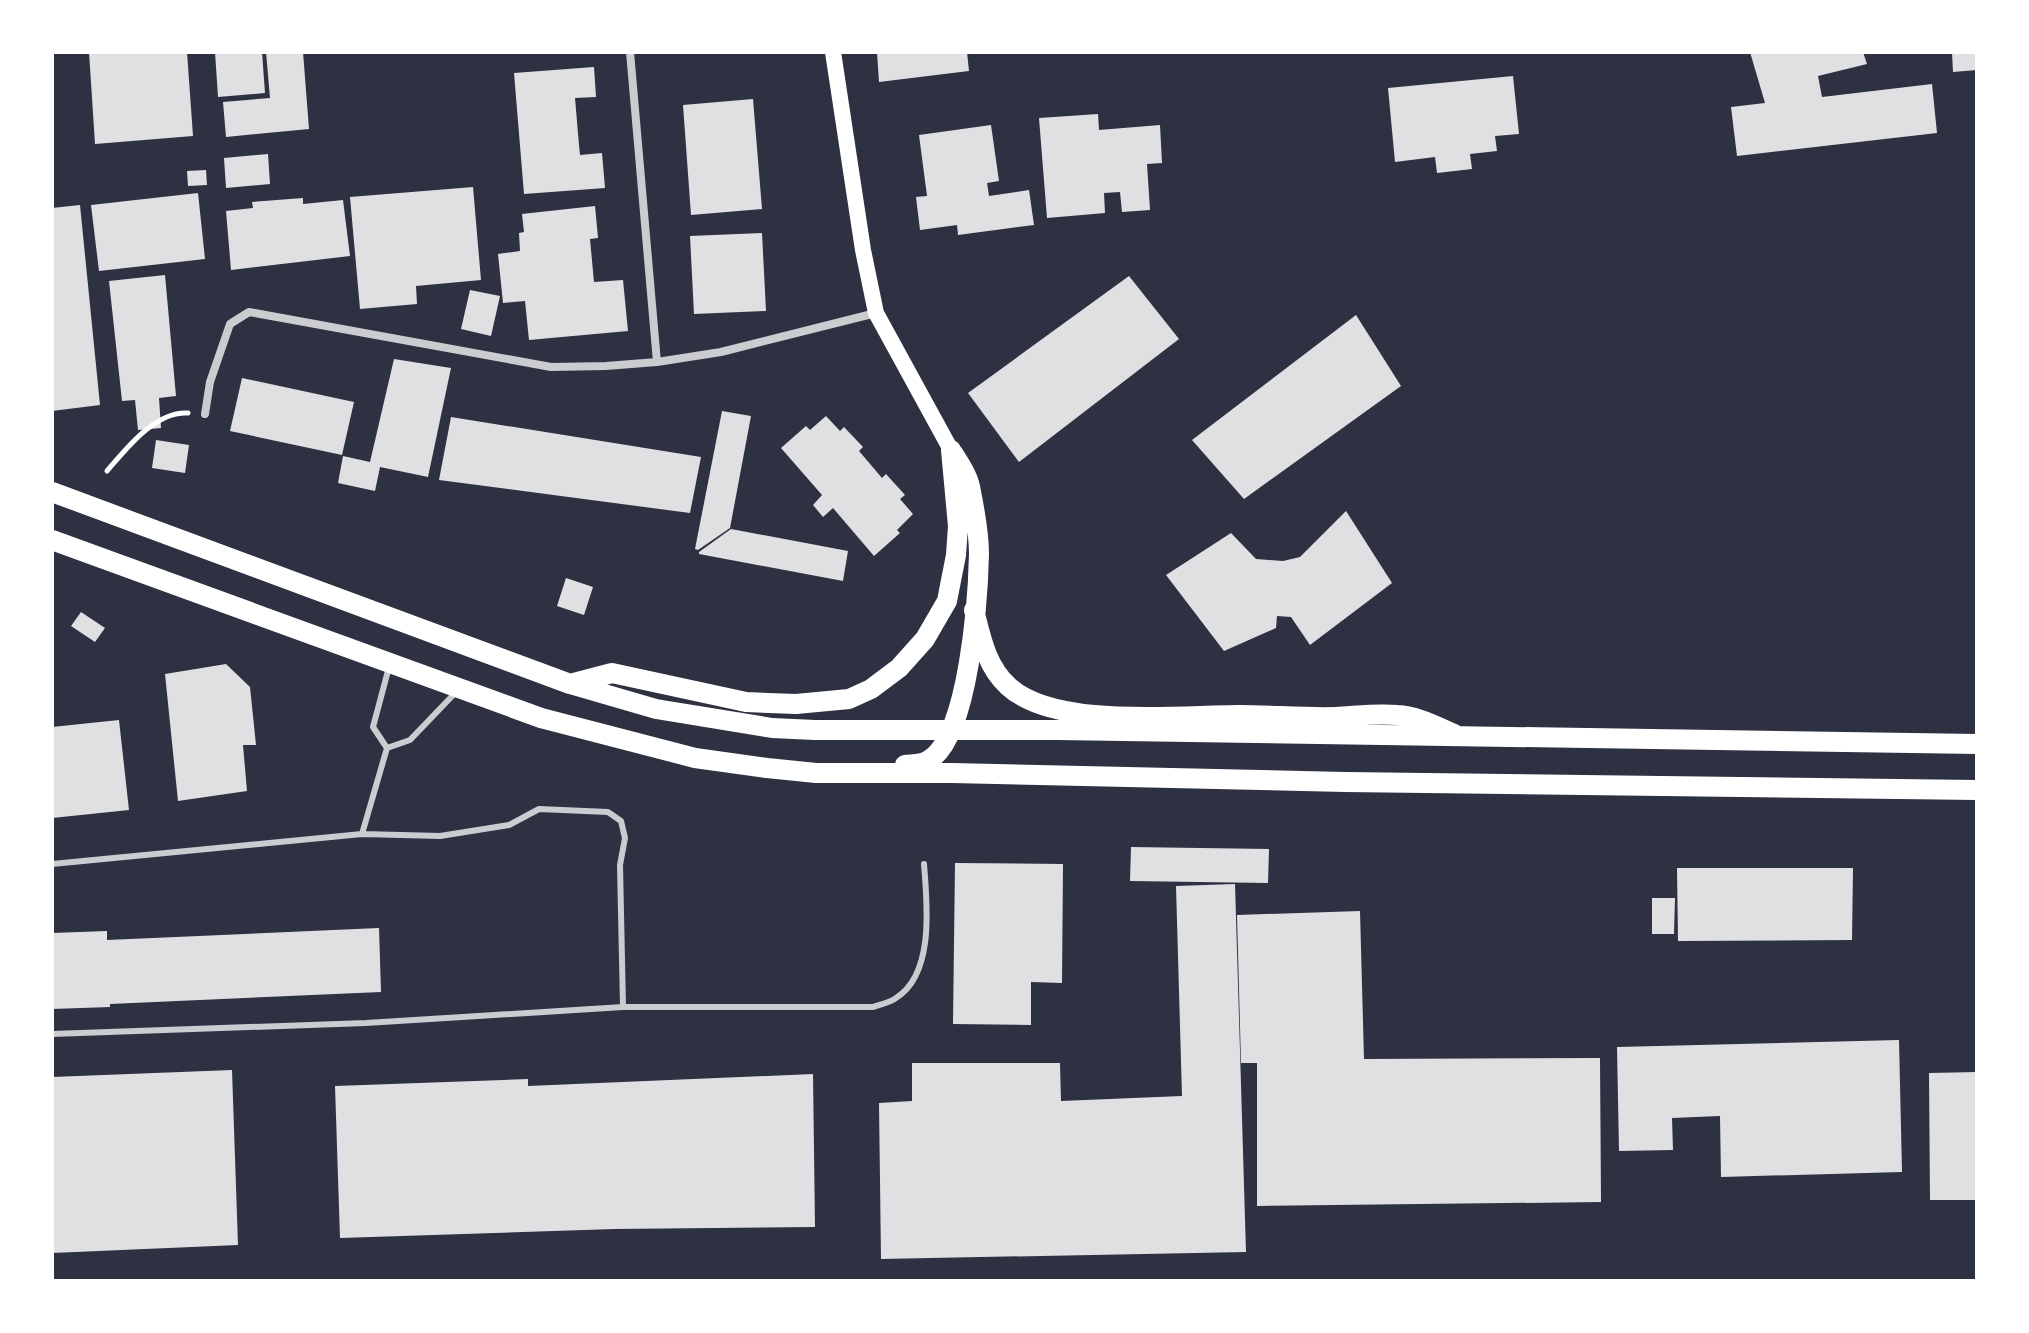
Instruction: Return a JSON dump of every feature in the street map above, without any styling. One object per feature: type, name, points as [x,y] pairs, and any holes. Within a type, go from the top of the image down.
[{"type":"main road","points":[[794,771],[807,762],[891,766],[931,759],[952,732],[966,678],[979,551],[967,475],[876,313],[863,250],[833,52]]},
{"type":"main road","points":[[570,684],[612,673],[746,702],[786,704],[849,699],[871,689],[899,668],[925,639],[947,601],[958,526],[951,450]]},
{"type":"main road","points":[[52,492],[570,684],[656,709],[772,728],[1977,744]]},
{"type":"main road","points":[[52,540],[541,718],[695,758],[794,771],[1977,790]]},
{"type":"main road","points":[[974,610],[982,645],[999,677],[1023,698],[1054,709],[1086,714],[1130,715],[1397,715],[1425,721],[1461,738]]},
{"type":"street","points":[[630,52],[657,362]]},
{"type":"street","points":[[205,414],[210,382],[230,324],[249,312],[551,367],[657,362],[721,352],[876,313]]},
{"type":"lane","points":[[362,834],[387,748],[373,727],[390,664]]},
{"type":"lane","points":[[387,748],[410,740],[459,689]]},
{"type":"lane","points":[[52,864],[362,834],[440,836],[509,825],[539,809],[608,812],[621,821],[625,838],[620,865],[623,1007]]},
{"type":"lane","points":[[52,1034],[366,1023],[623,1007],[873,1007],[896,998],[912,983],[925,946],[928,909],[924,864]]},
{"type":"path","points":[[107,471],[138,436],[158,422],[179,412],[205,414]]},
{"type":"building","points":[[89,52],[187,52],[193,136],[95,144]]},
{"type":"building","points":[[215,52],[262,52],[265,93],[218,97]]},
{"type":"building","points":[[266,52],[303,52],[309,129],[226,137],[223,102],[270,98]]},
{"type":"building","points":[[877,52],[967,52],[969,71],[879,82]]},
{"type":"building","points":[[1750,52],[1863,52],[1867,64],[1818,76],[1822,97],[1932,84],[1937,133],[1737,156],[1731,107],[1765,103]]},
{"type":"building","points":[[1952,52],[1977,52],[1977,70],[1953,72]]},
{"type":"building","points":[[594,67],[596,97],[575,98],[579,145],[580,155],[602,153],[605,188],[524,194],[514,73]]},
{"type":"building","points":[[1513,76],[1519,134],[1495,136],[1497,151],[1470,154],[1472,169],[1437,173],[1435,157],[1395,162],[1388,88]]},
{"type":"building","points":[[753,99],[762,209],[691,215],[683,105]]},
{"type":"building","points":[[1098,114],[1099,130],[1160,125],[1162,163],[1147,164],[1150,210],[1122,212],[1120,192],[1104,193],[1105,213],[1047,218],[1039,118]]},
{"type":"building","points":[[991,125],[999,181],[987,183],[989,196],[1029,190],[1034,225],[958,235],[957,225],[920,230],[916,197],[927,196],[919,135]]},
{"type":"building","points":[[268,154],[270,184],[226,188],[224,158]]},
{"type":"building","points":[[206,170],[207,185],[188,186],[187,171]]},
{"type":"building","points":[[473,187],[481,280],[416,286],[417,304],[360,309],[350,197]]},
{"type":"building","points":[[198,193],[205,259],[99,271],[91,205]]},
{"type":"building","points":[[303,198],[303,204],[343,200],[350,256],[231,270],[226,211],[253,208],[252,202]]},
{"type":"building","points":[[80,205],[100,405],[52,411],[52,208]]},
{"type":"building","points":[[595,206],[598,238],[590,239],[594,282],[623,280],[628,331],[529,340],[525,301],[503,303],[498,254],[520,251],[519,233],[524,232],[522,214]]},
{"type":"building","points":[[762,233],[766,311],[694,314],[690,236]]},
{"type":"building","points":[[165,275],[176,396],[159,398],[161,428],[138,430],[135,400],[122,401],[109,281]]},
{"type":"building","points":[[1129,276],[1179,339],[1019,462],[968,393]]},
{"type":"building","points":[[470,290],[500,296],[491,336],[461,329]]},
{"type":"building","points":[[1356,315],[1401,386],[1244,499],[1192,440]]},
{"type":"building","points":[[394,359],[451,368],[428,477],[380,467],[375,491],[338,483],[343,456],[370,462]]},
{"type":"building","points":[[242,378],[354,402],[342,455],[230,431]]},
{"type":"building","points":[[722,411],[751,416],[730,528],[698,550],[695,549]]},
{"type":"building","points":[[826,416],[840,431],[844,427],[863,447],[859,451],[882,478],[886,474],[905,495],[900,499],[913,514],[897,530],[900,533],[874,556],[833,508],[823,517],[813,505],[822,495],[781,448],[806,426],[810,430]]},
{"type":"building","points":[[451,417],[701,457],[690,513],[439,480]]},
{"type":"building","points":[[156,440],[189,445],[185,473],[152,468]]},
{"type":"building","points":[[1346,511],[1392,583],[1310,645],[1291,617],[1277,616],[1276,628],[1224,651],[1166,575],[1231,533],[1256,559],[1283,561],[1300,557]]},
{"type":"building","points":[[731,529],[848,551],[843,581],[699,554]]},
{"type":"building","points":[[566,578],[593,587],[584,615],[557,606]]},
{"type":"building","points":[[81,612],[105,628],[95,642],[71,626]]},
{"type":"building","points":[[226,664],[250,687],[256,745],[243,745],[247,791],[178,801],[165,674]]},
{"type":"building","points":[[119,720],[129,810],[52,818],[52,727]]},
{"type":"building","points":[[1131,847],[1269,849],[1268,883],[1130,881]]},
{"type":"building","points":[[955,863],[1063,864],[1062,983],[1031,982],[1031,1025],[953,1024]]},
{"type":"building","points":[[1677,868],[1853,868],[1852,940],[1678,941]]},
{"type":"building","points":[[1235,884],[1246,1252],[881,1259],[879,1103],[912,1101],[912,1063],[1060,1063],[1061,1101],[1182,1096],[1176,886]]},
{"type":"building","points":[[1652,898],[1675,898],[1674,934],[1652,934]]},
{"type":"building","points":[[1360,911],[1364,1059],[1600,1058],[1601,1202],[1257,1206],[1257,1063],[1241,1063],[1237,915]]},
{"type":"building","points":[[379,928],[381,992],[52,1009],[52,933],[107,931],[107,940]]},
{"type":"building","points":[[1899,1040],[1902,1172],[1721,1177],[1720,1116],[1672,1118],[1673,1150],[1619,1151],[1617,1047]]},
{"type":"building","points":[[232,1070],[238,1245],[52,1253],[52,1077]]},
{"type":"building","points":[[1977,1072],[1977,1200],[1930,1200],[1929,1073]]},
{"type":"building","points":[[813,1074],[815,1227],[614,1229],[340,1238],[335,1086],[528,1079],[528,1086]]}]
